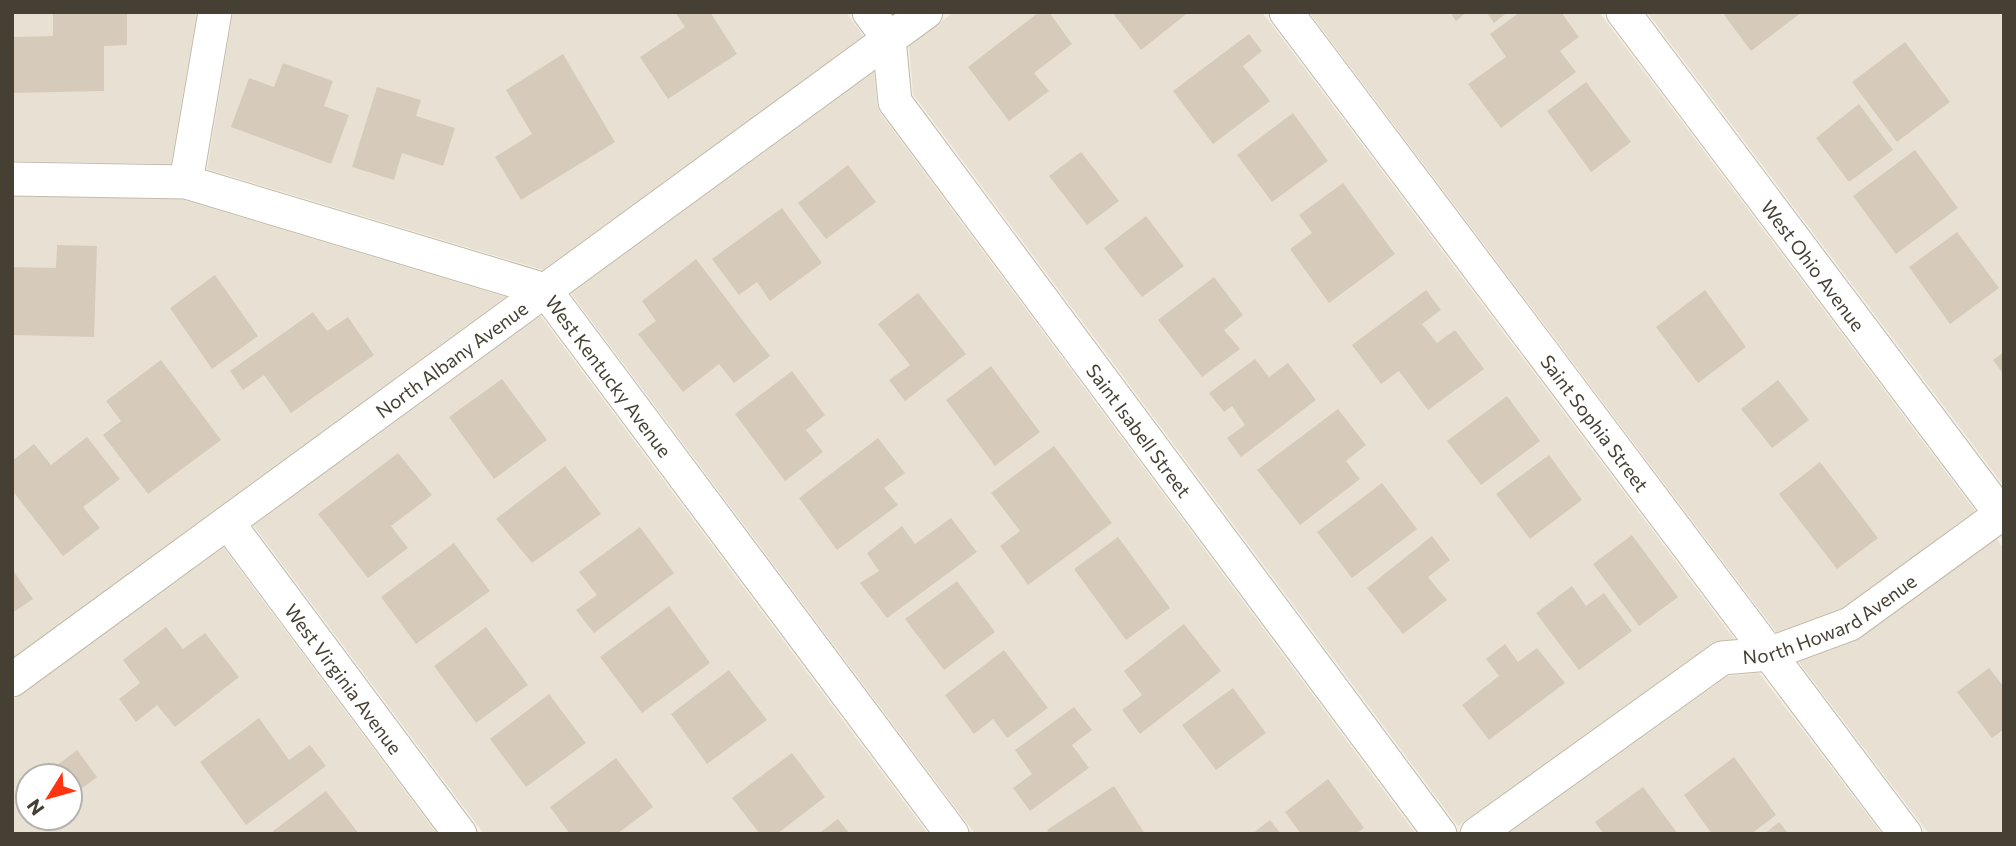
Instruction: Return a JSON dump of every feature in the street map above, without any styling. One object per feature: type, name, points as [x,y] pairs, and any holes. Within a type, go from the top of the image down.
[{"type":"street","points":[[187,182],[215,12]]},
{"type":"street","points":[[869,12],[889,39]]},
{"type":"street","name":"North Albany Avenue","points":[[12,680],[926,12]]},
{"type":"street","name":"Saint Sophia Street","points":[[1286,12],[1905,834]]},
{"type":"street","name":"West Ohio Avenue","points":[[1623,12],[2003,514]]},
{"type":"street","name":"Saint Isabell Street","points":[[889,39],[895,102],[1440,834]]},
{"type":"street","name":"West Kentucky Avenue","points":[[12,178],[187,182],[545,290],[952,834]]},
{"type":"street","name":"North Howard Avenue","points":[[1477,834],[1722,659],[1769,654],[1850,624],[2003,514]]},
{"type":"street","name":"West Virginia Avenue","points":[[228,523],[460,834]]},
{"type":"shaded area","points":[[12,12],[197,12],[171,164],[12,161]]},
{"type":"shaded area","points":[[233,12],[846,12],[864,37],[543,270],[207,169]]},
{"type":"shaded area","points":[[954,12],[1262,12],[1735,640],[1712,645],[1458,826],[913,94],[909,46]]},
{"type":"shaded area","points":[[1309,12],[1599,12],[1976,512],[1842,608],[1777,633]]},
{"type":"shaded area","points":[[1647,12],[2004,12],[2004,486]]},
{"type":"shaded area","points":[[874,72],[880,113],[1416,834],[975,834],[570,292]]},
{"type":"shaded area","points":[[12,196],[181,199],[506,297],[12,659]]},
{"type":"shaded area","points":[[539,314],[928,834],[484,834],[253,525]]},
{"type":"shaded area","points":[[1996,538],[2004,549],[2004,834],[1929,834],[1798,661],[1860,637]]},
{"type":"shaded area","points":[[223,547],[437,834],[12,834],[12,700]]},
{"type":"shaded area","points":[[1759,673],[1882,834],[1506,834],[1727,676]]},
{"type":"building","points":[[53,12],[127,12],[127,45],[104,46],[104,91],[12,93],[12,37],[53,36]]},
{"type":"building","points":[[675,12],[710,12],[737,54],[668,99],[640,57],[685,27]]},
{"type":"building","points":[[1039,12],[1049,12],[1072,44],[1034,73],[1049,91],[1009,121],[968,67]]},
{"type":"building","points":[[1112,12],[1189,12],[1141,50]]},
{"type":"building","points":[[1450,12],[1467,12],[1456,21]]},
{"type":"building","points":[[1486,12],[1508,12],[1494,23]]},
{"type":"building","points":[[1520,12],[1561,12],[1579,37],[1560,51],[1576,72],[1501,128],[1468,84],[1506,57],[1490,34]]},
{"type":"building","points":[[1722,12],[1802,12],[1751,51]]},
{"type":"building","points":[[1249,34],[1262,51],[1243,66],[1270,101],[1213,144],[1173,91]]},
{"type":"building","points":[[1905,42],[1950,102],[1897,142],[1852,82]]},
{"type":"building","points":[[563,54],[615,142],[521,200],[495,157],[532,134],[506,90]]},
{"type":"building","points":[[283,63],[333,81],[324,106],[349,115],[331,164],[231,127],[249,78],[274,87]]},
{"type":"building","points":[[1586,82],[1631,142],[1591,172],[1547,111]]},
{"type":"building","points":[[377,87],[421,100],[416,116],[455,128],[443,166],[402,153],[394,180],[352,167]]},
{"type":"building","points":[[1859,104],[1893,150],[1849,182],[1816,138]]},
{"type":"building","points":[[1293,113],[1328,161],[1272,202],[1237,155]]},
{"type":"building","points":[[1915,150],[1958,208],[1896,254],[1853,196]]},
{"type":"building","points":[[1081,152],[1119,201],[1087,225],[1049,176]]},
{"type":"building","points":[[848,165],[876,202],[826,239],[798,203]]},
{"type":"building","points":[[1343,183],[1395,254],[1329,303],[1290,249],[1312,233],[1299,215]]},
{"type":"building","points":[[782,208],[822,263],[770,301],[757,282],[739,295],[712,259]]},
{"type":"building","points":[[1146,216],[1184,266],[1142,297],[1104,248]]},
{"type":"building","points":[[1957,232],[1999,288],[1950,324],[1909,267]]},
{"type":"building","points":[[57,245],[97,246],[94,337],[12,335],[12,267],[56,268]]},
{"type":"building","points":[[696,259],[770,356],[734,383],[719,364],[683,392],[638,334],[656,321],[642,301]]},
{"type":"building","points":[[215,275],[258,336],[212,369],[170,308]]},
{"type":"building","points":[[1214,277],[1243,315],[1224,330],[1240,349],[1202,377],[1158,320]]},
{"type":"building","points":[[1426,290],[1441,310],[1422,324],[1437,343],[1455,330],[1484,369],[1428,410],[1399,371],[1381,384],[1352,345]]},
{"type":"building","points":[[1705,290],[1746,347],[1698,383],[1656,327]]},
{"type":"building","points":[[918,293],[966,354],[905,401],[889,380],[910,365],[878,324]]},
{"type":"building","points":[[313,312],[327,331],[348,317],[374,355],[291,413],[264,375],[243,390],[230,371]]},
{"type":"building","points":[[2004,352],[2004,375],[1993,360]]},
{"type":"building","points":[[1255,359],[1269,377],[1288,363],[1316,400],[1241,457],[1227,438],[1245,425],[1232,406],[1224,412],[1209,393]]},
{"type":"building","points":[[161,360],[221,440],[148,494],[103,435],[121,421],[106,401]]},
{"type":"building","points":[[991,366],[1040,432],[995,466],[946,400]]},
{"type":"building","points":[[792,371],[825,415],[806,430],[823,452],[785,481],[735,414]]},
{"type":"building","points":[[502,379],[547,440],[494,479],[449,417]]},
{"type":"building","points":[[1778,380],[1809,420],[1772,448],[1741,409]]},
{"type":"building","points":[[1507,396],[1540,441],[1481,485],[1447,441]]},
{"type":"building","points":[[1338,409],[1366,445],[1346,461],[1360,479],[1300,525],[1257,470]]},
{"type":"building","points":[[87,437],[120,479],[83,507],[100,528],[63,556],[12,490],[12,461],[34,444],[51,465]]},
{"type":"building","points":[[878,438],[905,473],[884,488],[898,505],[837,550],[799,498]]},
{"type":"building","points":[[1054,446],[1112,523],[1028,585],[1000,546],[1020,531],[991,493]]},
{"type":"building","points":[[398,453],[432,495],[391,526],[408,548],[368,578],[318,514]]},
{"type":"building","points":[[1549,455],[1582,500],[1530,539],[1496,494]]},
{"type":"building","points":[[1820,462],[1878,538],[1837,569],[1779,494]]},
{"type":"building","points":[[565,466],[601,514],[532,563],[496,519]]},
{"type":"building","points":[[1382,483],[1417,529],[1352,578],[1317,532]]},
{"type":"building","points":[[951,518],[977,552],[887,618],[860,583],[879,571],[867,553],[902,526],[915,544]]},
{"type":"building","points":[[640,527],[674,573],[594,633],[576,610],[597,595],[579,572]]},
{"type":"building","points":[[1632,535],[1678,597],[1639,626],[1593,564]]},
{"type":"building","points":[[1432,536],[1450,560],[1428,577],[1447,600],[1403,634],[1367,588]]},
{"type":"building","points":[[1118,537],[1170,608],[1126,640],[1074,569]]},
{"type":"building","points":[[454,543],[490,591],[416,644],[381,597]]},
{"type":"building","points":[[12,569],[33,599],[12,613]]},
{"type":"building","points":[[957,581],[995,632],[944,670],[905,619]]},
{"type":"building","points":[[1572,586],[1586,606],[1604,593],[1632,631],[1579,670],[1536,613]]},
{"type":"building","points":[[669,606],[710,663],[642,713],[600,657]]},
{"type":"building","points":[[1184,624],[1221,671],[1140,734],[1122,710],[1142,695],[1124,671]]},
{"type":"building","points":[[166,627],[183,649],[205,633],[239,677],[175,727],[157,705],[136,722],[119,699],[140,683],[123,660]]},
{"type":"building","points":[[486,627],[528,685],[476,723],[434,666]]},
{"type":"building","points":[[1505,644],[1518,662],[1537,648],[1565,683],[1489,740],[1462,705],[1499,676],[1486,659]]},
{"type":"building","points":[[1004,650],[1048,708],[1007,738],[993,719],[974,734],[945,695]]},
{"type":"building","points":[[1989,668],[2004,687],[2004,729],[1992,738],[1957,692]]},
{"type":"building","points":[[729,670],[767,720],[707,764],[671,714]]},
{"type":"building","points":[[1233,688],[1266,733],[1216,770],[1182,725]]},
{"type":"building","points":[[549,694],[586,743],[526,787],[490,739]]},
{"type":"building","points":[[1074,707],[1092,730],[1072,745],[1089,768],[1030,811],[1013,788],[1032,774],[1015,750]]},
{"type":"building","points":[[259,718],[289,760],[310,745],[326,766],[246,825],[200,762]]},
{"type":"building","points":[[77,750],[97,777],[84,787],[84,762],[61,762]]},
{"type":"building","points":[[792,753],[825,797],[777,834],[760,834],[732,798]]},
{"type":"building","points":[[1734,757],[1776,815],[1751,834],[1712,834],[1684,795]]},
{"type":"building","points":[[616,758],[653,807],[617,834],[570,834],[550,807]]},
{"type":"building","points":[[1328,779],[1364,828],[1356,834],[1301,834],[1285,812]]},
{"type":"building","points":[[1114,786],[1145,834],[1049,834],[1047,830]]},
{"type":"building","points":[[1643,787],[1678,834],[1604,834],[1595,822]]},
{"type":"building","points":[[326,791],[359,834],[275,834],[273,831]]},
{"type":"building","points":[[838,819],[850,834],[818,834]]},
{"type":"building","points":[[1270,820],[1281,834],[1252,834]]},
{"type":"building","points":[[1779,822],[1789,834],[1764,834]]}]
